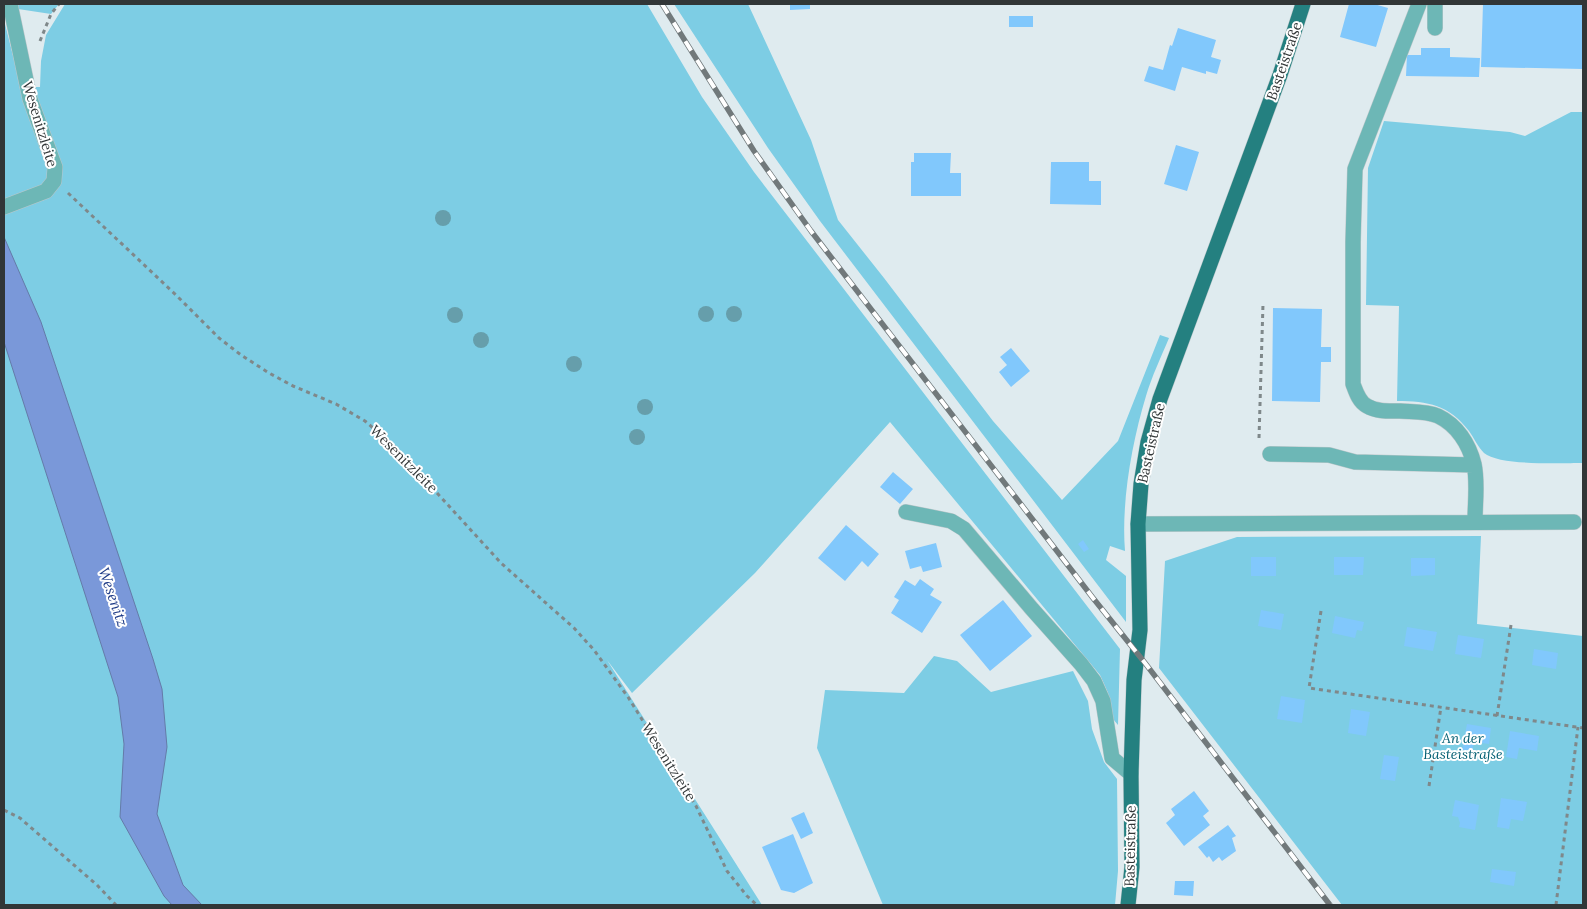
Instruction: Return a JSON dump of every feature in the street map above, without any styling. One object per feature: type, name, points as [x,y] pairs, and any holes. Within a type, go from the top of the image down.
[{"type":"main road","name":"Basteistraße","points":[[1128,905],[1132,868],[1131,774],[1134,680],[1140,630],[1138,524],[1141,484],[1148,442],[1160,399],[1280,75],[1302,4]]},
{"type":"street","name":"Wesenitzleite","points":[[10,4],[30,99],[56,167],[54,181]]},
{"type":"street","points":[[1419,4],[1355,169],[1353,384],[1357,396],[1365,406],[1379,411],[1422,412],[1437,415],[1450,423],[1461,435],[1470,450],[1474,465],[1476,485],[1475,521]]},
{"type":"street","points":[[1435,4],[1435,28]]},
{"type":"street","points":[[4,207],[46,191],[54,181]]},
{"type":"street","points":[[1270,454],[1329,455],[1355,462],[1474,465]]},
{"type":"street","points":[[906,512],[951,521],[964,529],[1081,664],[1094,681],[1103,701],[1112,758],[1131,774]]},
{"type":"street","points":[[1138,524],[1574,522]]},
{"type":"path","name":"Wesenitzleite","points":[[54,181],[219,338],[241,355],[293,386],[336,404],[365,421],[395,447],[501,563],[574,628],[594,650],[628,697],[696,806],[728,871],[747,896],[757,905]]},
{"type":"path","points":[[1263,304],[1259,447],[1263,453],[1270,454]]},
{"type":"path","points":[[1322,611],[1310,688],[1583,728]]},
{"type":"path","points":[[1497,716],[1511,625]]},
{"type":"path","points":[[1429,786],[1441,707]]},
{"type":"path","points":[[1556,905],[1578,727]]},
{"type":"path","points":[[4,810],[20,818],[97,885],[116,905]]},
{"type":"green space","points":[[18,4],[59,4],[51,14],[18,9]]},
{"type":"green space","points":[[65,4],[647,4],[702,97],[754,172],[1120,649],[1118,725],[1113,719],[1108,693],[1100,675],[890,422],[755,573],[632,693],[607,660],[762,905],[4,905],[4,20],[21,87],[40,87],[41,61],[46,35]]},
{"type":"green space","points":[[674,4],[748,4],[811,140],[838,220],[993,421],[1062,500],[1118,441],[1160,335],[1169,338],[1148,389],[1132,453],[1126,493],[1125,551],[1110,546],[1106,560],[1126,576],[1126,622],[820,221],[768,148]]},
{"type":"green space","points":[[1571,112],[1583,112],[1583,463],[1531,463],[1503,460],[1484,453],[1469,431],[1454,415],[1446,410],[1419,402],[1397,401],[1399,306],[1366,305],[1368,168],[1384,121],[1510,132],[1525,136]]},
{"type":"green space","name":"An der Basteistraße","points":[[1481,536],[1477,624],[1583,636],[1583,905],[1342,905],[1159,668],[1165,561],[1237,537]]},
{"type":"green space","points":[[934,656],[957,661],[991,692],[1073,671],[1088,701],[1092,729],[1104,762],[1117,779],[1118,871],[1115,905],[883,905],[817,748],[825,690],[904,693]]},
{"type":"water","name":"Wesenitz","points":[[4,237],[41,322],[162,689],[167,747],[157,814],[183,885],[202,905],[172,905],[164,896],[120,817],[124,744],[118,697],[4,342]]},
{"type":"building","points":[[790,4],[810,4],[810,9],[790,10]]},
{"type":"building","points":[[1349,4],[1374,4],[1388,8],[1376,47],[1340,37]]},
{"type":"building","points":[[1483,4],[1583,4],[1583,69],[1481,67]]},
{"type":"building","points":[[1009,16],[1033,16],[1033,27],[1009,27]]},
{"type":"building","points":[[1178,28],[1216,40],[1211,57],[1221,60],[1217,74],[1206,71],[1206,74],[1182,67],[1175,91],[1144,81],[1149,66],[1163,70],[1170,45],[1172,46]]},
{"type":"building","points":[[1421,48],[1450,48],[1450,57],[1480,58],[1479,77],[1406,76],[1407,55],[1421,55]]},
{"type":"building","points":[[1176,145],[1199,152],[1187,191],[1164,184]]},
{"type":"building","points":[[914,153],[951,153],[950,173],[961,173],[961,196],[911,196],[911,162],[914,162]]},
{"type":"building","points":[[1051,162],[1089,162],[1089,181],[1101,181],[1101,205],[1050,204]]},
{"type":"building","points":[[1273,308],[1322,309],[1321,347],[1331,347],[1331,362],[1321,362],[1320,402],[1272,401]]},
{"type":"building","points":[[1011,348],[1030,371],[1011,387],[999,372],[1007,365],[1000,357]]},
{"type":"building","points":[[893,472],[913,489],[900,504],[880,487]]},
{"type":"building","points":[[846,525],[879,554],[868,567],[862,561],[845,581],[818,558]]},
{"type":"building","points":[[1083,540],[1089,549],[1084,552],[1078,544]]},
{"type":"building","points":[[936,543],[942,567],[923,572],[921,566],[910,569],[905,551]]},
{"type":"building","points":[[1251,557],[1276,557],[1276,576],[1251,576]]},
{"type":"building","points":[[1334,557],[1364,557],[1363,575],[1334,575]]},
{"type":"building","points":[[1411,558],[1435,558],[1435,575],[1411,576]]},
{"type":"building","points":[[920,579],[934,589],[930,595],[942,602],[922,633],[891,613],[899,600],[894,597],[905,580],[915,586]]},
{"type":"building","points":[[1003,600],[1032,636],[990,671],[960,635]]},
{"type":"building","points":[[1261,610],[1284,614],[1281,630],[1258,626]]},
{"type":"building","points":[[1335,616],[1364,622],[1362,631],[1357,630],[1355,638],[1332,633]]},
{"type":"building","points":[[1407,627],[1437,632],[1433,651],[1404,646]]},
{"type":"building","points":[[1458,635],[1484,639],[1481,658],[1455,654]]},
{"type":"building","points":[[1534,649],[1558,653],[1556,669],[1532,665]]},
{"type":"building","points":[[1281,696],[1305,700],[1302,723],[1277,719]]},
{"type":"building","points":[[1351,709],[1370,712],[1366,736],[1348,733]]},
{"type":"building","points":[[1467,724],[1491,728],[1489,744],[1474,742],[1472,752],[1462,750]]},
{"type":"building","points":[[1510,731],[1539,736],[1537,751],[1519,748],[1517,759],[1506,757]]},
{"type":"building","points":[[1384,755],[1399,757],[1395,781],[1380,779]]},
{"type":"building","points":[[1194,791],[1209,811],[1203,816],[1210,825],[1184,846],[1166,823],[1175,815],[1171,809]]},
{"type":"building","points":[[1501,798],[1527,802],[1523,821],[1511,819],[1509,829],[1497,827]]},
{"type":"building","points":[[1455,800],[1479,805],[1475,830],[1459,827],[1458,817],[1452,816]]},
{"type":"building","points":[[804,812],[813,833],[801,839],[791,818]]},
{"type":"building","points":[[1228,825],[1236,836],[1232,838],[1236,851],[1222,861],[1219,857],[1213,862],[1198,847]]},
{"type":"building","points":[[793,834],[813,883],[794,893],[781,890],[762,847]]},
{"type":"building","points":[[1492,869],[1516,872],[1514,886],[1490,882]]},
{"type":"building","points":[[1175,881],[1194,881],[1193,896],[1174,895]]},
{"type":"railway","points":[[662,4],[754,151],[811,231],[1330,905]]}]
